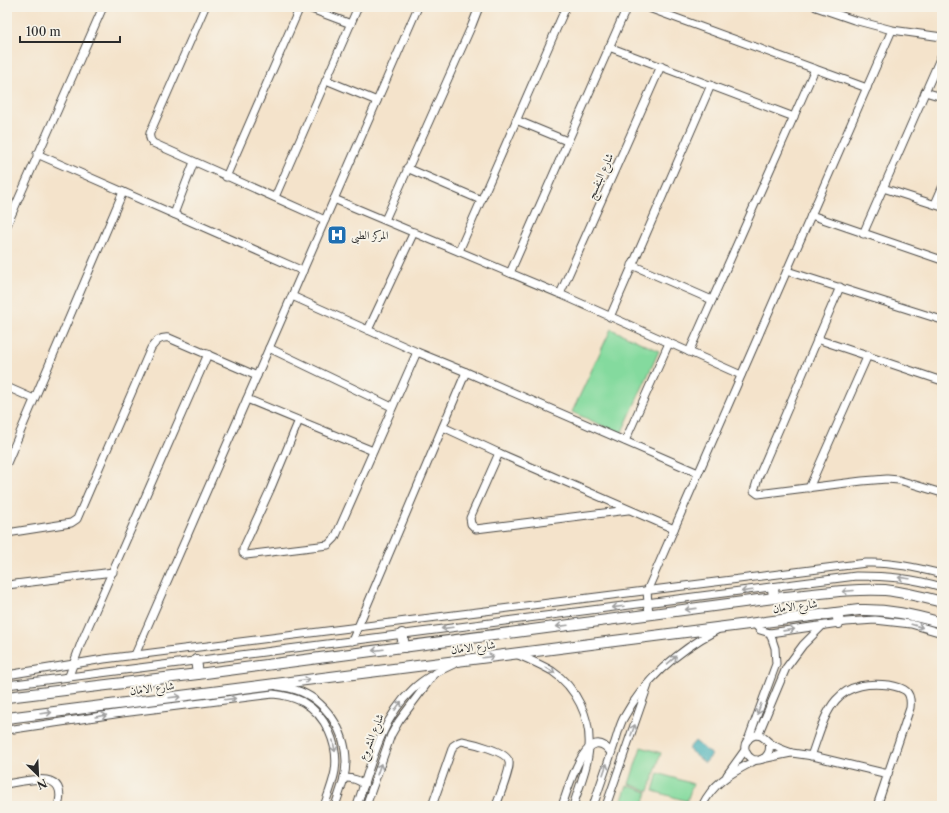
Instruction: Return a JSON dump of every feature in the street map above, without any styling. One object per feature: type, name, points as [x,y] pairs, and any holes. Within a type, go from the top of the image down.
[{"type":"street","points":[[7,225],[103,7]]},
{"type":"street","points":[[205,7],[149,137],[153,143],[226,177],[326,220]]},
{"type":"street","points":[[226,177],[300,7]]},
{"type":"street","points":[[306,7],[351,24]]},
{"type":"street","points":[[275,197],[358,7]]},
{"type":"street","points":[[135,656],[418,7]]},
{"type":"street","points":[[385,220],[479,7]]},
{"type":"street","points":[[459,251],[566,7]]},
{"type":"street","points":[[510,273],[626,7]]},
{"type":"street","points":[[646,7],[867,88]]},
{"type":"street","points":[[816,7],[854,20],[892,30],[942,37]]},
{"type":"street","points":[[650,615],[647,591],[892,30]]},
{"type":"street","points":[[609,47],[794,117]]},
{"type":"street","points":[[863,234],[942,54]]},
{"type":"street","name":"شارع البنفسج","points":[[560,294],[661,66]]},
{"type":"street","points":[[689,352],[815,69]]},
{"type":"street","points":[[326,80],[377,101]]},
{"type":"street","points":[[610,317],[712,86]]},
{"type":"street","points":[[925,92],[942,97]]},
{"type":"street","points":[[516,120],[568,141]]},
{"type":"street","points":[[37,154],[303,270]]},
{"type":"street","points":[[174,214],[194,162]]},
{"type":"street","points":[[407,168],[481,200]]},
{"type":"street","points":[[883,188],[939,205],[942,188]]},
{"type":"street","points":[[7,463],[123,192]]},
{"type":"street","points":[[334,199],[560,294],[741,375]]},
{"type":"street","points":[[811,215],[942,260]]},
{"type":"street","points":[[368,330],[414,232]]},
{"type":"street","points":[[632,265],[712,300]]},
{"type":"street","points":[[787,271],[942,320]]},
{"type":"street","points":[[840,287],[753,489],[755,493],[758,494],[887,479],[899,480],[942,494]]},
{"type":"street","points":[[292,296],[416,352],[466,372],[698,473]]},
{"type":"street","points":[[7,533],[71,523],[77,519],[151,348],[158,340],[162,338],[169,338],[257,376]]},
{"type":"street","points":[[817,339],[942,380]]},
{"type":"street","points":[[625,441],[669,343]]},
{"type":"street","points":[[269,348],[392,407]]},
{"type":"street","points":[[299,420],[270,490],[243,549],[243,553],[246,555],[251,556],[328,545],[335,538],[416,352]]},
{"type":"street","points":[[69,676],[208,354]]},
{"type":"street","points":[[809,488],[868,355]]},
{"type":"street","points":[[352,641],[466,372]]},
{"type":"street","points":[[7,387],[34,399]]},
{"type":"street","points":[[247,399],[373,451]]},
{"type":"street","points":[[443,427],[674,529]]},
{"type":"street","points":[[499,453],[470,518],[471,524],[476,529],[628,510]]},
{"type":"street","points":[[7,675],[104,659],[866,563],[881,562],[897,564],[942,574]]},
{"type":"street","points":[[7,586],[113,572]]},
{"type":"street","points":[[7,685],[773,588],[856,576],[918,580],[942,587]]},
{"type":"street","points":[[773,588],[774,598]]},
{"type":"street","name":"شارع الامان","points":[[7,697],[198,674],[774,598],[868,590],[898,592],[942,602]]},
{"type":"street","name":"شارع الامان","points":[[7,718],[859,610],[891,611],[912,614],[942,623]]},
{"type":"street","points":[[837,613],[838,624]]},
{"type":"street","points":[[754,623],[760,630],[770,633],[875,620],[911,624],[942,633]]},
{"type":"street","points":[[758,735],[786,668],[803,645],[822,626]]},
{"type":"street","points":[[593,806],[622,720],[650,682],[684,650],[702,638],[724,627]]},
{"type":"street","points":[[770,633],[775,648],[776,664],[748,740],[745,744],[745,750],[749,757],[759,760],[792,753]]},
{"type":"street","points":[[402,634],[404,647]]},
{"type":"street","points":[[515,654],[538,663],[553,672],[566,683],[584,712],[588,729],[589,747],[587,764],[573,806]]},
{"type":"street","points":[[196,660],[198,674]]},
{"type":"street","name":"شارع المشروع","points":[[357,806],[381,737],[393,712],[412,690],[435,673],[460,661]]},
{"type":"street","points":[[776,664],[786,668]]},
{"type":"street","points":[[366,806],[391,735],[399,721],[435,673]]},
{"type":"street","points":[[606,806],[650,682]]},
{"type":"street","points":[[812,756],[828,711],[836,699],[848,690],[858,686],[869,684],[901,687],[907,692],[911,699],[910,708],[877,806]]},
{"type":"street","name":"شارع المشروع","points":[[271,685],[296,690],[303,693],[317,702],[330,715],[336,724],[344,743],[346,760],[344,778],[335,806]]},
{"type":"street","points":[[7,730],[122,713],[273,694],[289,696],[304,703],[316,713],[326,725],[333,739],[336,755],[335,771],[324,806]]},
{"type":"street","points":[[748,740],[751,737],[758,735],[769,743],[792,753],[812,756],[888,774]]},
{"type":"street","points":[[432,806],[453,746],[462,741],[502,753],[508,758],[509,766],[496,806]]},
{"type":"street","points":[[702,806],[708,794],[716,784],[726,776],[765,758],[769,751],[769,743]]},
{"type":"street","points":[[562,806],[575,767],[589,747],[595,744],[602,745],[611,753]]},
{"type":"street","points":[[726,776],[745,750]]},
{"type":"street","points":[[7,784],[36,778],[48,779],[57,786],[61,798],[58,806]]},
{"type":"street","points":[[344,778],[356,779],[364,785]]},
{"type":"green space","points":[[611,329],[659,351],[621,434],[572,412]]},
{"type":"green space","points":[[641,747],[661,753],[649,791],[629,784]]},
{"type":"green space","points":[[658,773],[693,784],[687,801],[653,791]]},
{"type":"green space","points":[[627,785],[647,792],[643,806],[620,806]]},
{"type":"water","points":[[695,741],[712,755],[705,763],[688,749]]},
{"type":"place","name":"المركز الطبى","points":[[337,235]]}]
